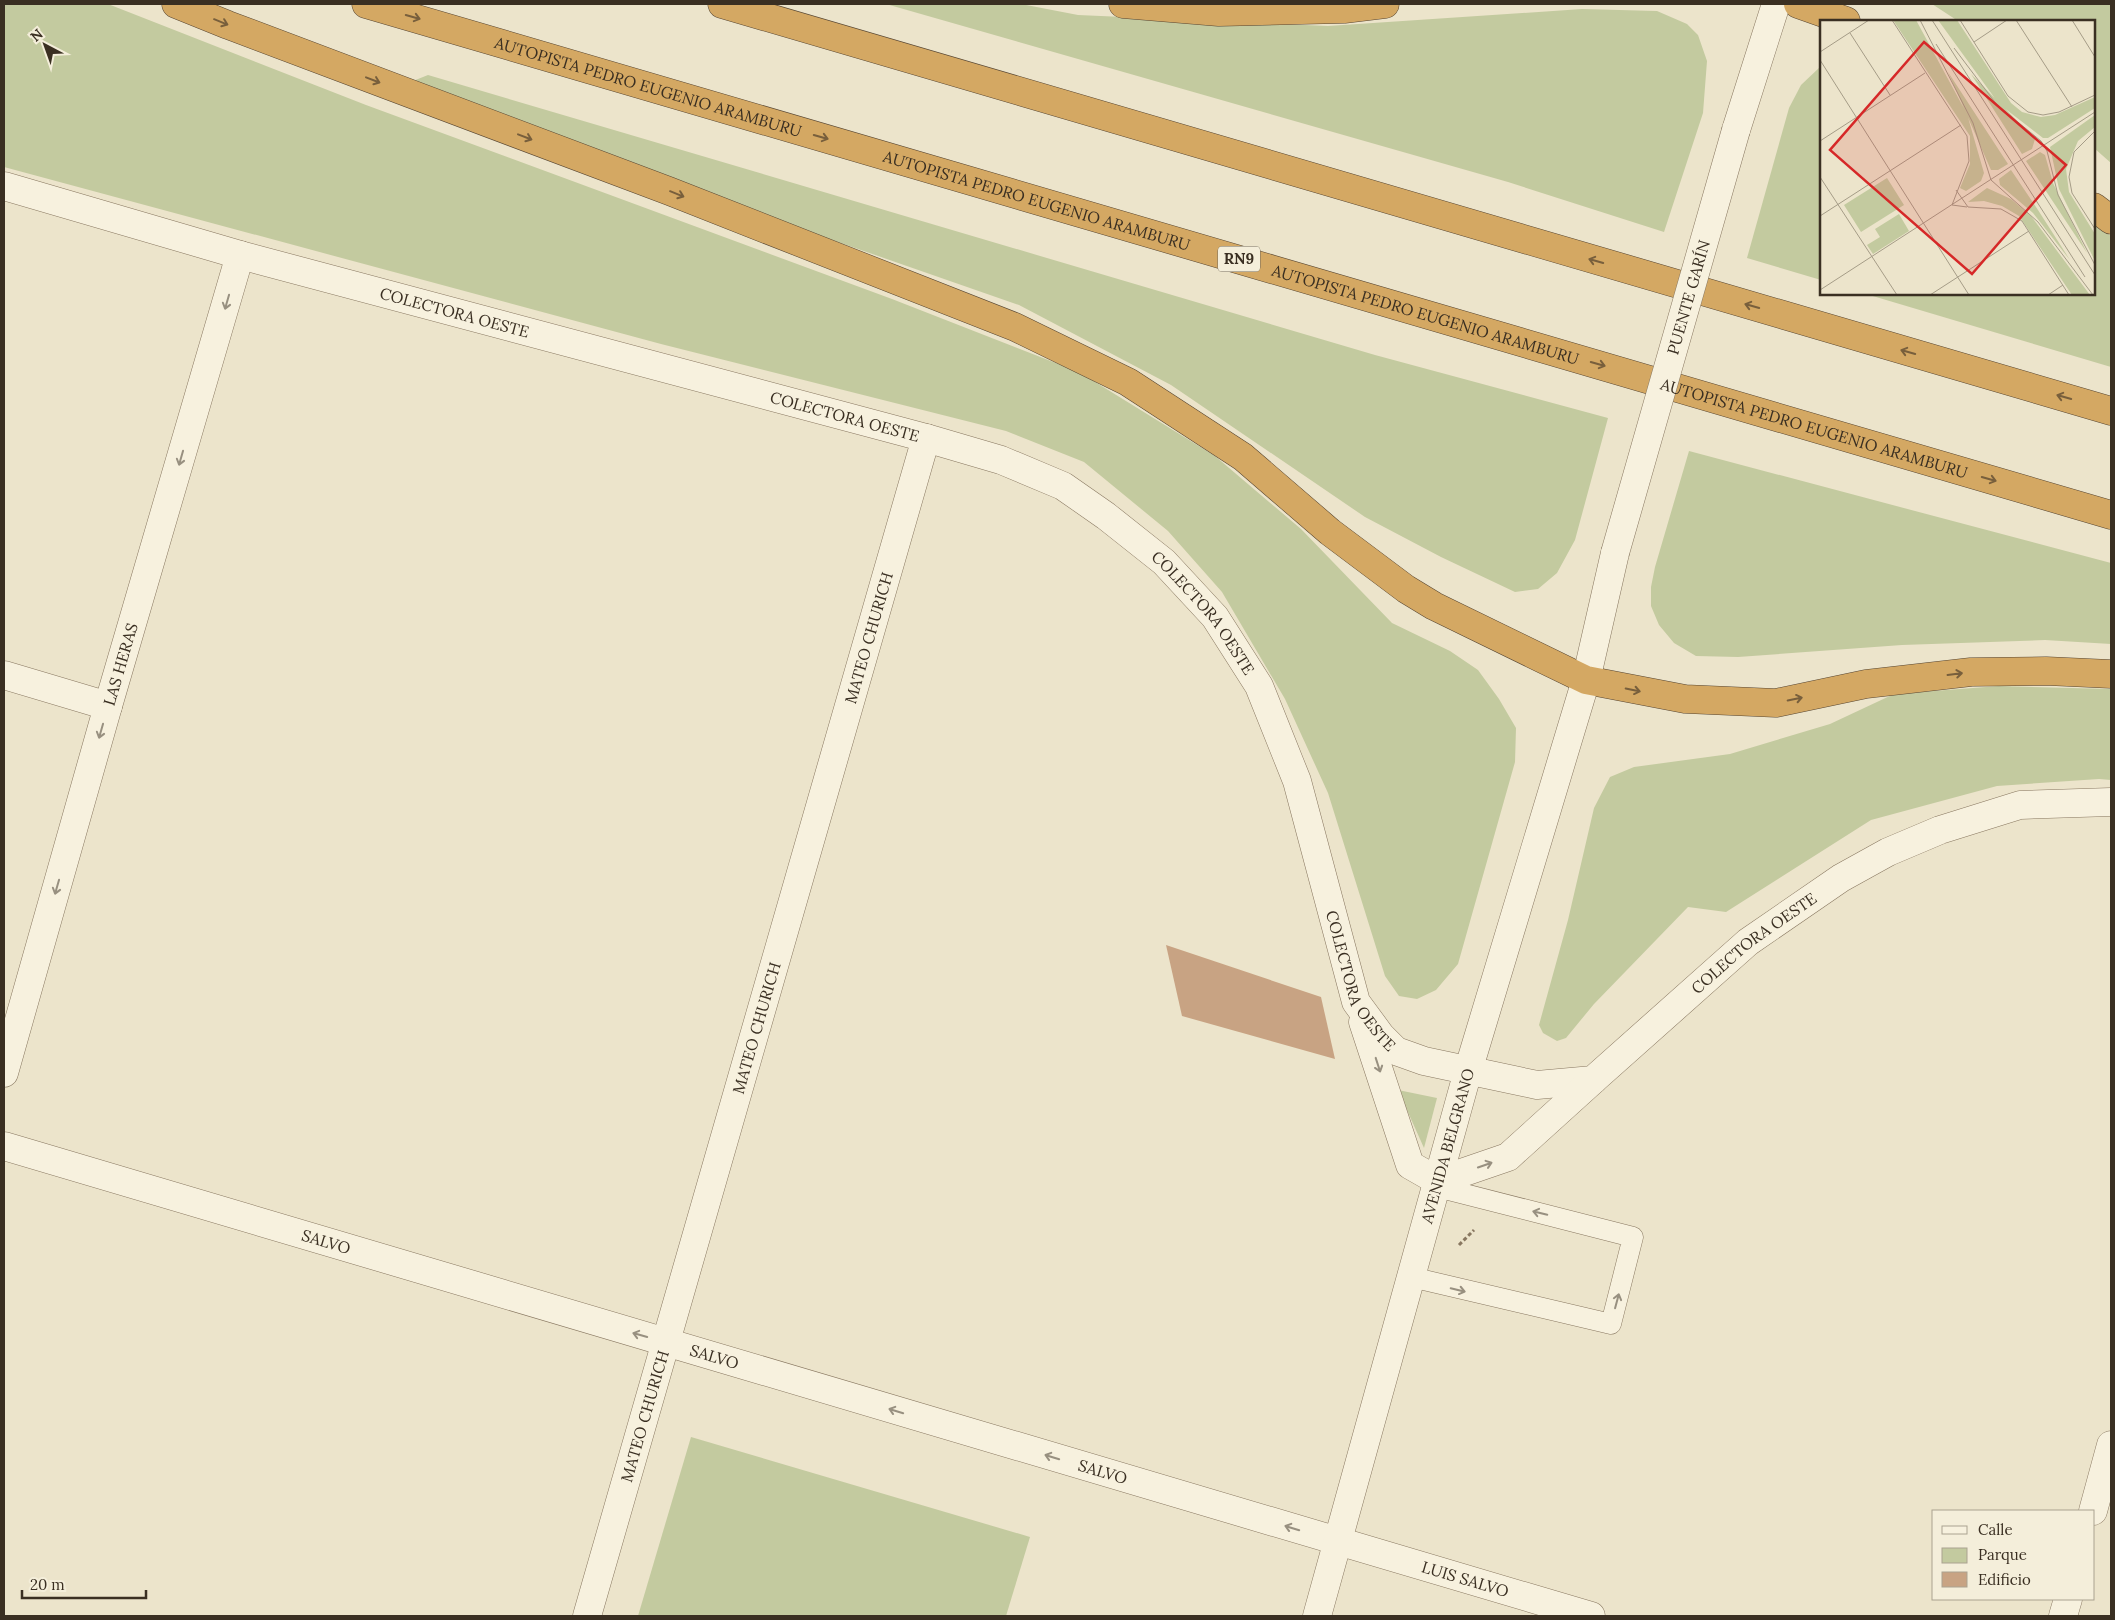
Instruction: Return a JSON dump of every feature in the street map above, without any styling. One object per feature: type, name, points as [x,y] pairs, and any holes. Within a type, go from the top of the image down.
[{"type":"highway","points":[[176,4],[228,26],[669,190],[1014,327],[1128,382],[1243,457],[1330,532],[1406,588],[1434,606],[1586,680],[1685,699],[1776,703],[1866,684],[1971,672],[2046,671],[2111,674]]},
{"type":"highway","name":"AUTOPISTA PEDRO EUGENIO ARAMBURU","points":[[366,4],[2111,515]]},
{"type":"highway","points":[[722,4],[2111,411]]},
{"type":"highway","points":[[1123,4],[1219,12],[1344,9],[1385,4]]},
{"type":"highway","points":[[1798,4],[1843,20]]},
{"type":"highway","points":[[2095,208],[2111,220]]},
{"type":"street","name":"PUENTE GARÍN","points":[[1586,680],[1615,553],[1736,130],[1776,4]]},
{"type":"street","name":"COLECTORA OESTE","points":[[4,186],[240,255],[926,438],[1001,460],[1063,486],[1106,516],[1164,562],[1215,617],[1259,686],[1297,781],[1356,1002],[1381,1036],[1396,1050],[1424,1060],[1536,1085],[1593,1080],[1748,942],[1841,878],[1888,852],[1940,830],[2020,805],[2111,802]]},
{"type":"street","name":"LAS HERAS","points":[[4,1074],[108,706],[240,255]]},
{"type":"street","name":"MATEO CHURICH","points":[[587,1616],[926,438]]},
{"type":"street","points":[[4,675],[108,706]]},
{"type":"street","name":"AVENIDA BELGRANO","points":[[1318,1616],[1468,1071],[1586,680]]},
{"type":"street","points":[[1356,1002],[1379,1066],[1410,1165],[1438,1184],[1508,1158],[1593,1080]]},
{"type":"street","name":"SALVO","points":[[4,1146],[1339,1542]]},
{"type":"street","points":[[2092,1510],[2111,1445]]},
{"type":"street","name":"LUIS SALVO","points":[[1339,1542],[1591,1616]]},
{"type":"street","points":[[2063,1616],[2068,1600]]},
{"type":"lane","points":[[1411,1277],[1610,1324],[1634,1237],[1438,1184]]},
{"type":"green space","points":[[4,4],[108,4],[366,105],[892,299],[1079,372],[1215,456],[1301,529],[1392,623],[1450,651],[1478,670],[1499,699],[1516,728],[1515,762],[1458,964],[1436,990],[1417,999],[1399,996],[1385,976],[1328,793],[1285,699],[1222,592],[1168,531],[1084,462],[1006,431],[661,344],[4,167]]},
{"type":"green space","points":[[886,4],[1021,4],[1078,15],[1328,26],[1582,9],[1657,11],[1687,24],[1698,35],[1707,61],[1703,113],[1664,232],[1508,182]]},
{"type":"green space","points":[[1932,4],[2111,4],[2111,163],[2095,149],[2095,20],[1956,20]]},
{"type":"green space","points":[[1820,67],[1820,280],[1747,258],[1789,108],[1801,85]]},
{"type":"green space","points":[[428,75],[1375,355],[1608,418],[1575,540],[1557,573],[1538,589],[1515,592],[1441,557],[1365,517],[1171,385],[1019,305],[812,233],[413,81]]},
{"type":"green space","points":[[2095,224],[2111,236],[2111,367],[1869,295],[2095,295]]},
{"type":"green space","points":[[1689,451],[2111,563],[2111,644],[2045,640],[1902,645],[1738,657],[1696,656],[1674,643],[1659,625],[1651,606],[1651,587],[1655,567]]},
{"type":"green space","points":[[1999,686],[2111,689],[2111,780],[2099,779],[1997,786],[1871,820],[1726,912],[1688,907],[1594,1004],[1566,1038],[1557,1041],[1543,1033],[1539,1025],[1568,920],[1594,808],[1610,777],[1634,767],[1730,754],[1830,724],[1894,694]]},
{"type":"green space","points":[[1398,1090],[1437,1098],[1424,1148]]},
{"type":"green space","points":[[691,1437],[1030,1537],[1006,1616],[638,1616]]},
{"type":"building","points":[[1166,945],[1321,997],[1335,1059],[1182,1016]]}]
